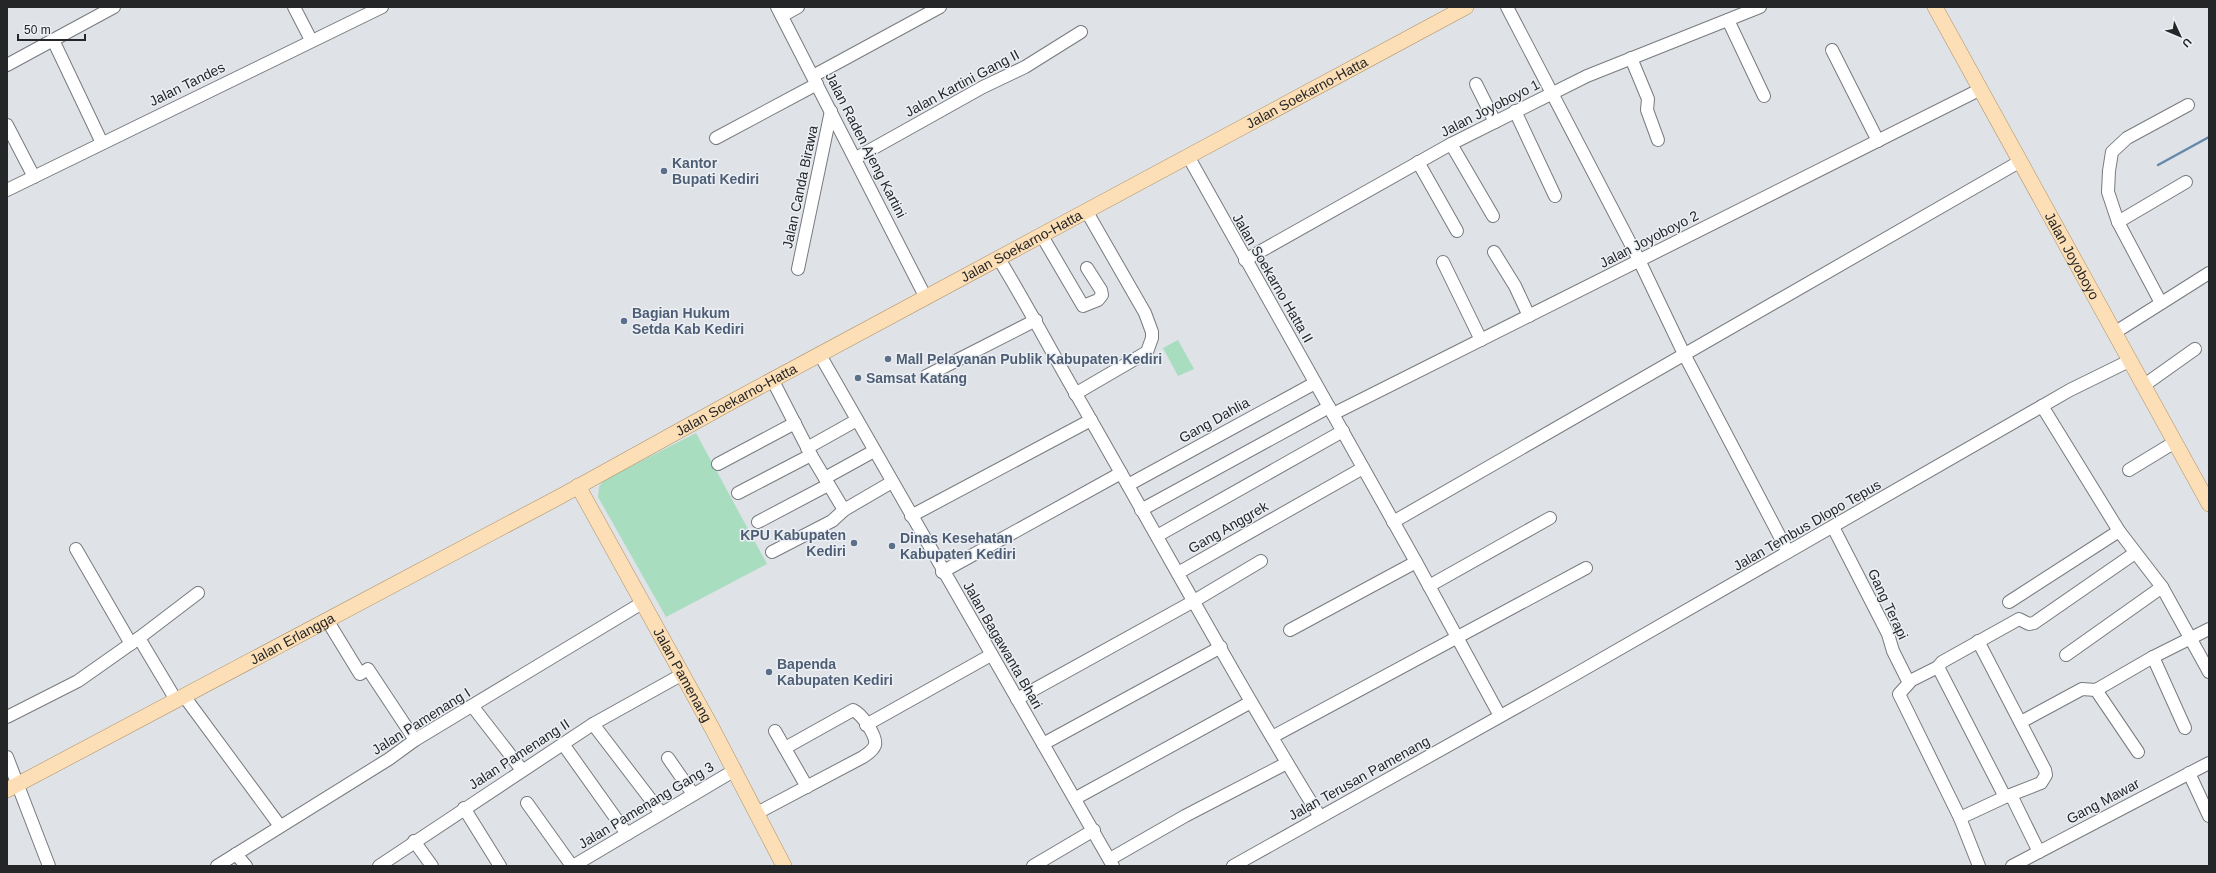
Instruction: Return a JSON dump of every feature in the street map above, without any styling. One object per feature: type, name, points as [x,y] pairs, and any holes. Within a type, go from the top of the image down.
[{"type":"main road","name":"Jalan Soekarno-Hatta","points":[[578,486],[1466,7]]},
{"type":"main road","name":"Jalan Joyoboyo","points":[[1935,7],[1979,90],[2209,504]]},
{"type":"main road","name":"Jalan Pamenang","points":[[578,486],[681,675],[735,770],[784,866]]},
{"type":"main road","name":"Jalan Erlangga","points":[[13,787],[578,486]]},
{"type":"street","points":[[7,65],[114,7]]},
{"type":"street","points":[[294,7],[311,40]]},
{"type":"street","name":"Jalan Tandes","points":[[7,190],[311,40],[382,7]]},
{"type":"street","points":[[780,12],[798,7]]},
{"type":"street","points":[[716,138],[940,7]]},
{"type":"street","points":[[1507,7],[1639,260],[1684,354],[1788,552]]},
{"type":"street","name":"Jalan Joyoboyo 1","points":[[1245,260],[1418,162],[1515,111],[1631,58],[1760,7]]},
{"type":"street","name":"Jalan Raden Ajeng Kartini","points":[[780,12],[856,158],[926,298]]},
{"type":"street","points":[[1728,20],[1764,96]]},
{"type":"street","name":"Jalan Kartini Gang II","points":[[856,158],[983,87],[1031,63],[1081,32]]},
{"type":"street","points":[[53,40],[102,143]]},
{"type":"street","points":[[1832,50],[1878,141]]},
{"type":"street","points":[[1631,58],[1648,99],[1647,110],[1658,140]]},
{"type":"street","points":[[1476,84],[1495,122]]},
{"type":"street","name":"Jalan Joyoboyo 2","points":[[1141,510],[1267,439],[1331,411],[1482,340],[1979,90]]},
{"type":"street","points":[[2162,303],[2118,222],[2108,192],[2112,152],[2127,138],[2188,105]]},
{"type":"street","name":"Jalan Canda Birawa","points":[[798,270],[831,111]]},
{"type":"street","points":[[1515,111],[1555,196]]},
{"type":"street","points":[[7,125],[34,177]]},
{"type":"street","points":[[1451,144],[1493,216]]},
{"type":"street","name":"Jalan Soekarno Hatta II","points":[[1188,156],[1245,260],[1416,562],[1500,716]]},
{"type":"street","points":[[1418,162],[1457,231]]},
{"type":"street","points":[[1393,522],[2019,162]]},
{"type":"street","points":[[2118,222],[2186,182]]},
{"type":"street","points":[[1075,394],[1147,352],[1152,338],[1152,332],[1145,313],[1087,212]]},
{"type":"street","points":[[1042,236],[1083,306],[1098,300],[1102,295],[1101,290],[1087,268]]},
{"type":"street","points":[[1494,252],[1516,286],[1529,316]]},
{"type":"street","points":[[999,259],[1036,320],[1075,394],[1221,646],[1251,702],[1320,817]]},
{"type":"street","points":[[1443,262],[1482,340]]},
{"type":"street","points":[[2114,333],[2209,273]]},
{"type":"street","points":[[926,376],[1036,320]]},
{"type":"street","points":[[2143,386],[2195,349]]},
{"type":"street","name":"Jalan Bagawanta Bhari","points":[[820,355],[942,572],[1076,798],[1112,863]]},
{"type":"street","name":"Jalan Tembus Dlopo Tepus","points":[[1500,716],[1833,527],[2042,406],[2129,361]]},
{"type":"street","points":[[772,380],[809,451],[844,510]]},
{"type":"street","name":"Gang Dahlia","points":[[1128,485],[1315,383]]},
{"type":"street","points":[[2042,406],[2120,531],[2162,587],[2192,638],[2209,672]]},
{"type":"street","points":[[738,493],[809,451],[857,420]]},
{"type":"street","points":[[911,516],[1091,420]]},
{"type":"street","points":[[718,464],[795,423]]},
{"type":"street","points":[[1156,536],[1342,431]]},
{"type":"street","points":[[2129,470],[2175,442]]},
{"type":"street","points":[[758,522],[874,450]]},
{"type":"street","name":"Gang Anggrek","points":[[1178,573],[1363,468]]},
{"type":"street","points":[[942,572],[1121,473]]},
{"type":"street","points":[[772,552],[832,521],[844,510],[892,482]]},
{"type":"street","points":[[1429,586],[1550,518]]},
{"type":"street","name":"Gang Terapi","points":[[1833,527],[1886,628],[1893,651],[1908,682]]},
{"type":"street","points":[[2009,602],[2120,531]]},
{"type":"street","points":[[76,550],[135,641],[280,826]]},
{"type":"street","points":[[1978,866],[1960,818],[1900,692],[1907,686],[1908,682],[1938,667],[1942,662],[1978,641],[2020,620],[2029,624],[2034,623],[2135,553]]},
{"type":"street","points":[[1017,699],[1194,601],[1261,561]]},
{"type":"street","points":[[1290,630],[1416,562]]},
{"type":"street","points":[[1272,737],[1586,568]]},
{"type":"street","points":[[2066,655],[2162,587]]},
{"type":"street","points":[[7,717],[78,681],[135,641],[198,593]]},
{"type":"street","name":"Jalan Pamenang I","points":[[217,866],[389,759],[415,740],[473,707],[642,604]]},
{"type":"street","points":[[327,620],[360,674],[368,669],[415,740]]},
{"type":"street","points":[[2021,722],[2082,689],[2096,690],[2152,657],[2209,629]]},
{"type":"street","points":[[1960,818],[2041,783],[2046,775],[2045,770],[2021,722],[1978,641]]},
{"type":"street","points":[[1043,744],[1221,646]]},
{"type":"street","points":[[866,724],[991,655]]},
{"type":"street","points":[[2152,657],[2185,728]]},
{"type":"street","points":[[1938,667],[2039,852]]},
{"type":"street","name":"Jalan Pamenang II","points":[[379,866],[414,841],[593,724],[681,675]]},
{"type":"street","points":[[2096,690],[2138,752]]},
{"type":"street","points":[[1076,798],[1251,702]]},
{"type":"street","points":[[473,707],[522,770]]},
{"type":"street","points":[[757,813],[863,757],[873,749],[875,744],[873,734],[856,711],[849,712],[785,748]]},
{"type":"street","name":"Jalan Terusan Pamenang","points":[[1233,866],[1500,716]]},
{"type":"street","points":[[593,724],[661,813]]},
{"type":"street","points":[[775,731],[807,786]]},
{"type":"street","points":[[563,744],[627,834]]},
{"type":"street","points":[[7,757],[13,787],[49,866]]},
{"type":"street","points":[[668,758],[693,794]]},
{"type":"street","points":[[1112,863],[1185,816],[1287,763]]},
{"type":"street","name":"Gang Mawar","points":[[2012,866],[2209,763]]},
{"type":"street","name":"Jalan Pamenang Gang 3","points":[[572,866],[735,770]]},
{"type":"street","points":[[2189,773],[2209,816]]},
{"type":"street","points":[[527,803],[572,866]]},
{"type":"street","points":[[464,808],[500,866]]},
{"type":"street","points":[[1033,866],[1094,830]]},
{"type":"street","points":[[414,841],[432,866]]},
{"type":"street","points":[[236,854],[246,866]]},
{"type":"green space","points":[[1178,340],[1194,369],[1178,376],[1163,348]]},
{"type":"green space","points":[[696,433],[767,564],[666,617],[598,497],[599,487],[604,480]]},
{"type":"waterway","points":[[2158,165],[2209,137]]},
{"type":"place","name":"Kantor Bupati Kediri","points":[[664,171]]},
{"type":"place","name":"Bagian Hukum Setda Kab Kediri","points":[[624,321]]},
{"type":"place","name":"Mall Pelayanan Publik Kabupaten Kediri","points":[[888,359]]},
{"type":"place","name":"Samsat Katang","points":[[858,378]]},
{"type":"place","name":"KPU Kabupaten Kediri","points":[[854,543]]},
{"type":"place","name":"Dinas Kesehatan Kabupaten Kediri","points":[[892,546]]},
{"type":"place","name":"Bapenda Kabupaten Kediri","points":[[769,672]]}]
